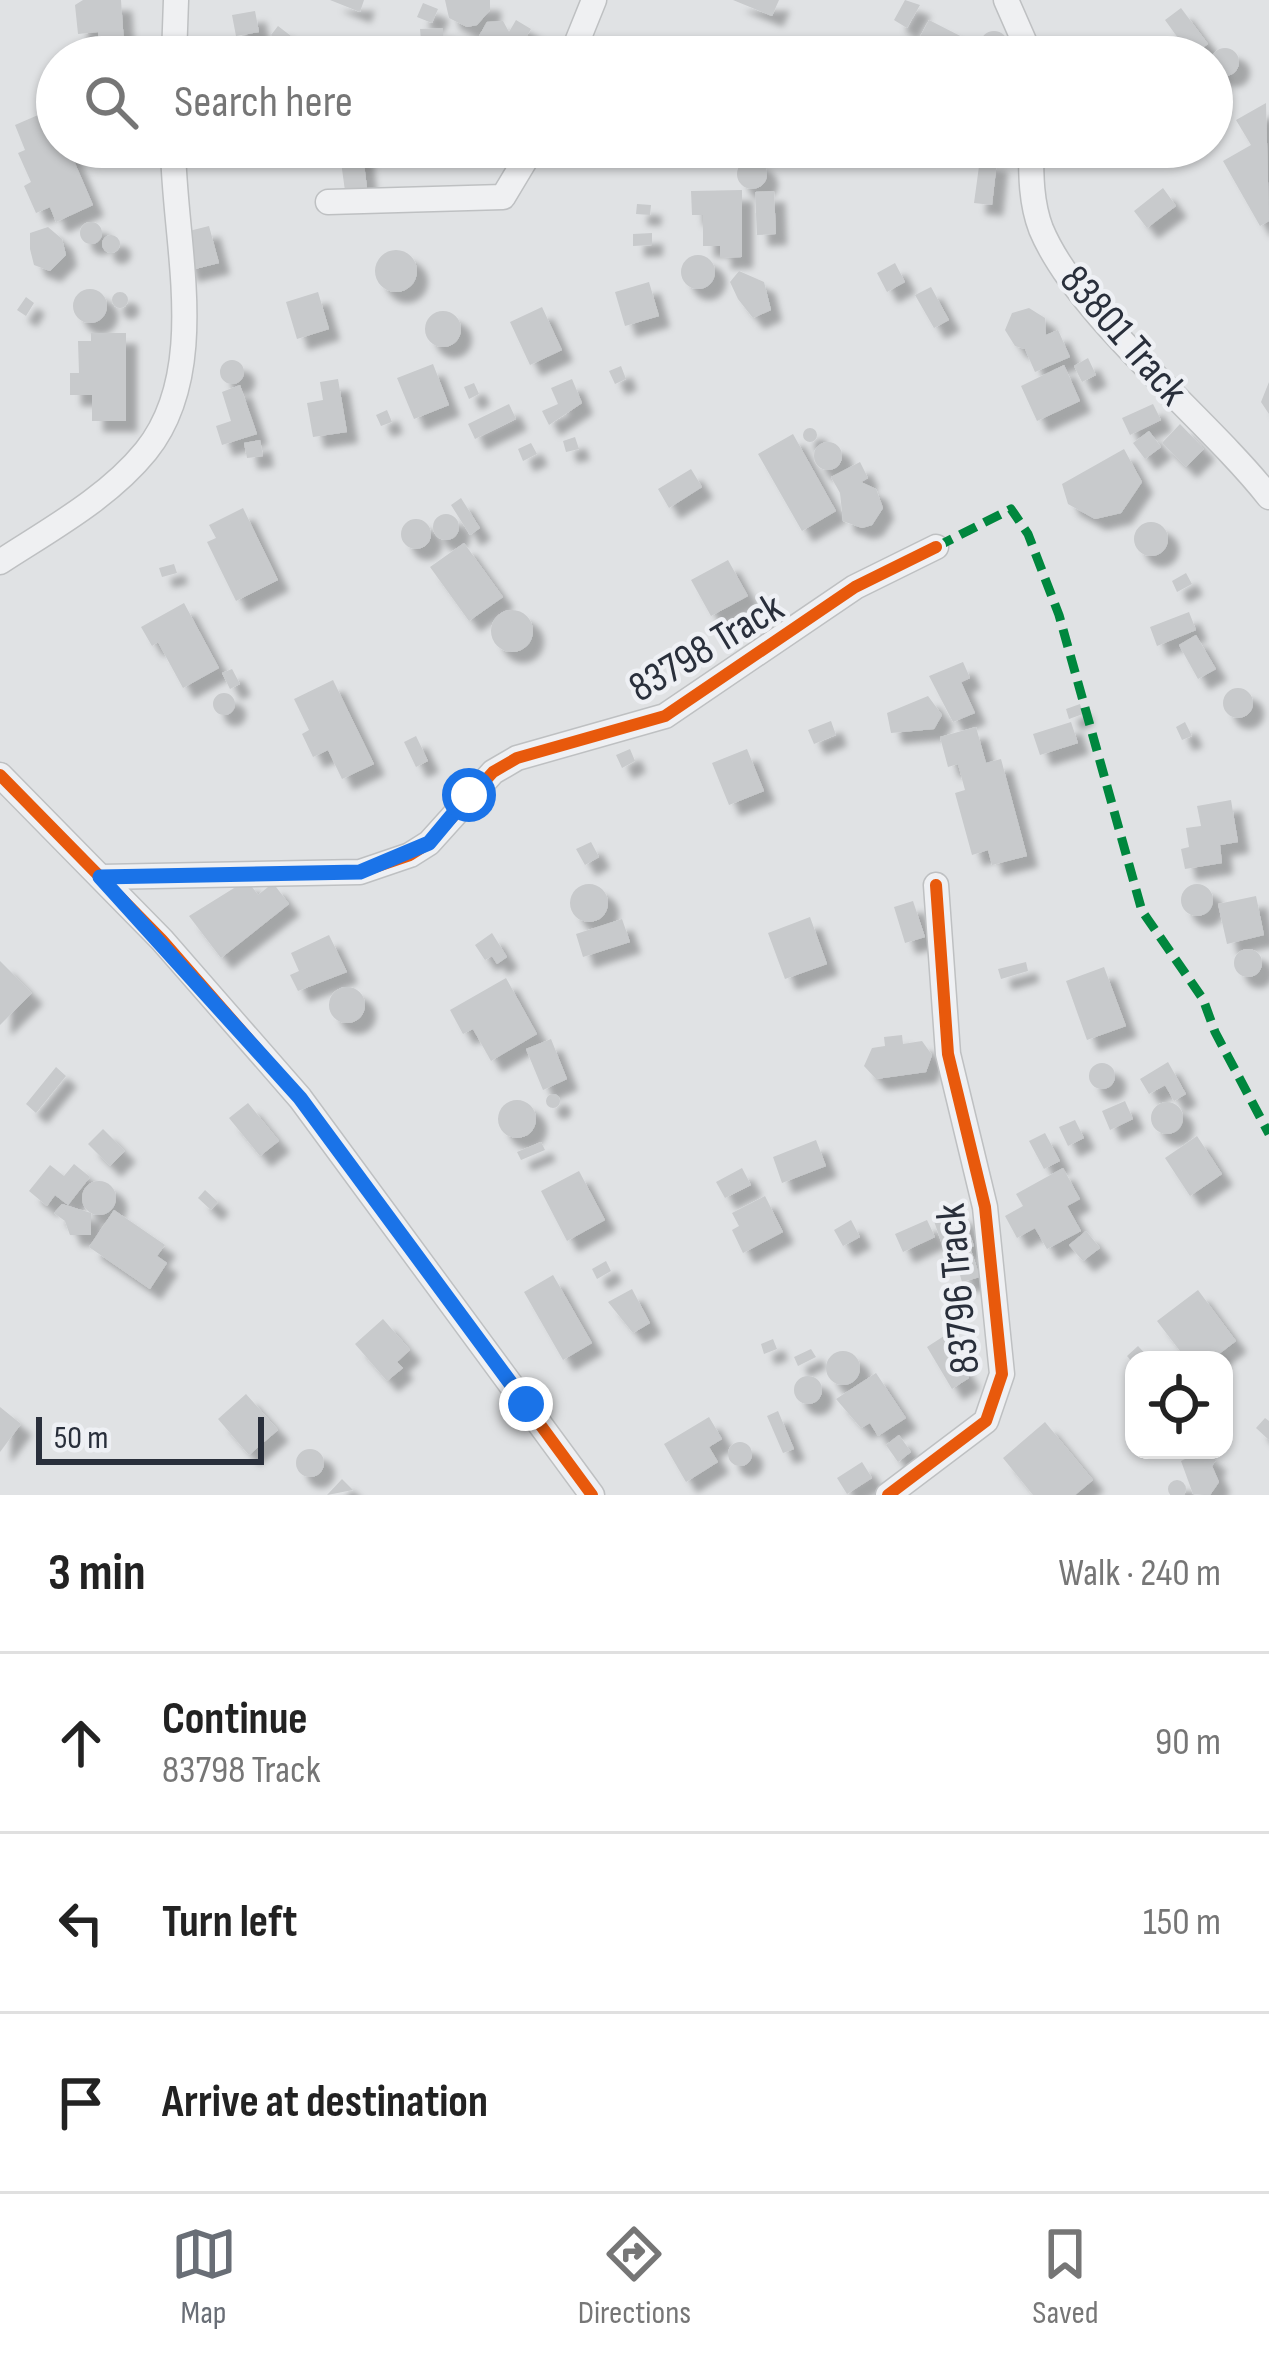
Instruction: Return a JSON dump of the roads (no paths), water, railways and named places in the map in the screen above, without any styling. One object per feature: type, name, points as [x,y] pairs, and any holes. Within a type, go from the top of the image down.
[{"type":"street","points":[[175,36],[176,0]]},
{"type":"street","points":[[579,36],[594,0]]},
{"type":"street","points":[[1006,0],[1022,36]]},
{"type":"street","points":[[0,562],[109,489],[147,450],[169,412],[182,363],[174,168]]},
{"type":"street","points":[[328,202],[503,197],[520,168]]},
{"type":"street","name":"83801 Track","points":[[1031,168],[1031,192],[1051,249],[1117,333],[1269,497]]},
{"type":"street","name":"83798 Track","points":[[100,877],[346,873],[410,855],[429,843],[493,772],[517,758],[665,716],[855,586],[936,547]]},
{"type":"street","points":[[0,775],[100,877],[300,1098],[592,1495]]},
{"type":"street","name":"83796 Track","points":[[888,1495],[986,1421],[1002,1374],[985,1207],[949,1054],[936,885]]}]
